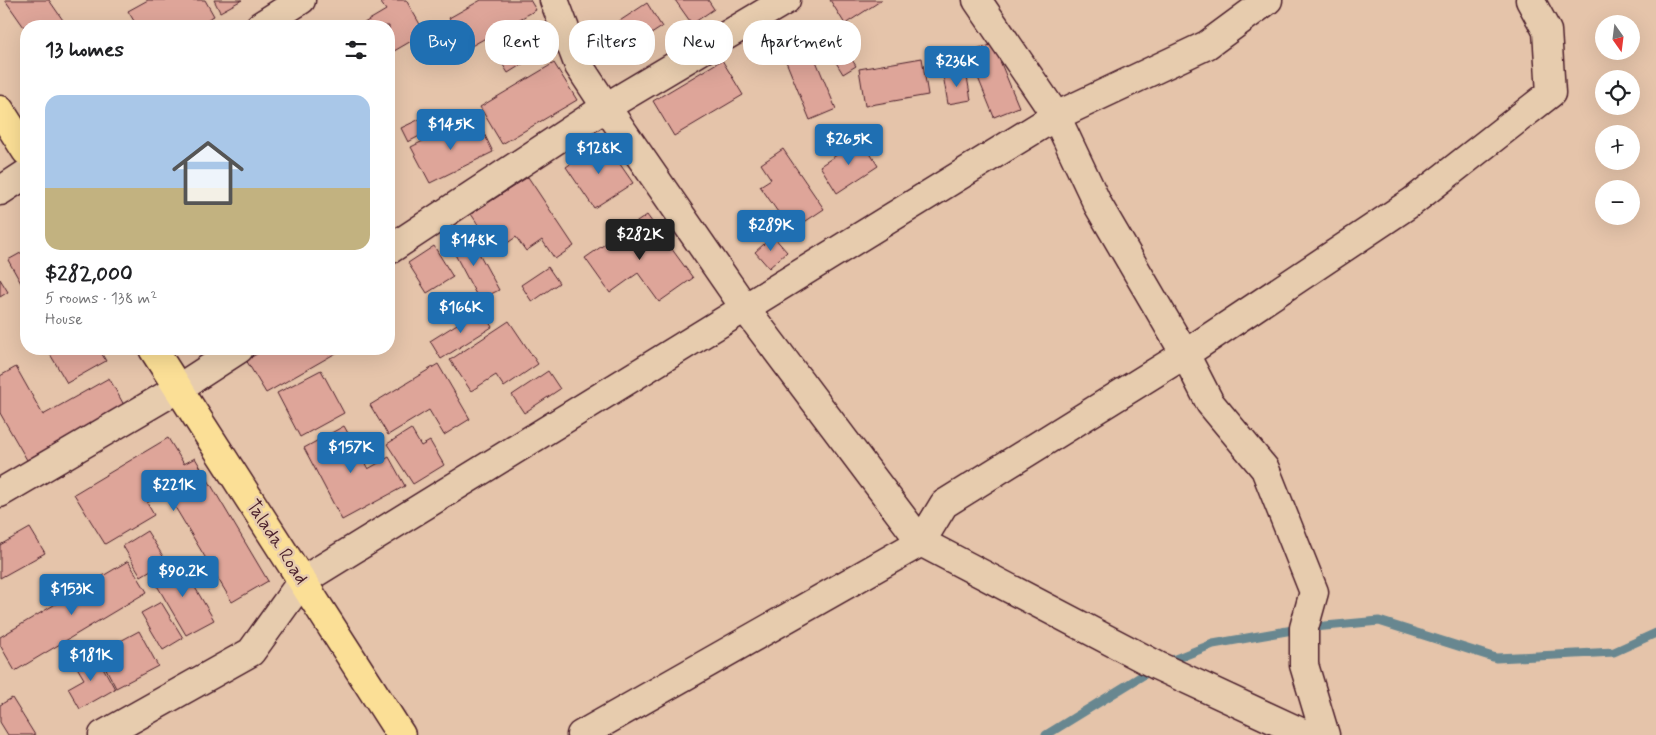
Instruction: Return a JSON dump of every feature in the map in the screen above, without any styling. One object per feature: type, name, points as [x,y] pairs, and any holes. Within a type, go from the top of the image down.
[{"type":"main road","points":[[0,110],[20,142]]},
{"type":"main road","name":"Talada Road","points":[[158,355],[401,735]]},
{"type":"street","points":[[269,20],[301,0]]},
{"type":"street","points":[[554,0],[579,66],[606,107],[745,308],[921,542],[1158,666],[1307,735]]},
{"type":"street","points":[[395,246],[606,107],[786,0]]},
{"type":"street","points":[[977,0],[1056,116],[1098,205],[1185,354],[1210,403],[1265,469],[1314,592],[1304,628],[1304,665],[1325,735]]},
{"type":"street","points":[[103,735],[251,652],[302,581],[1056,116],[1207,45],[1268,0]]},
{"type":"street","points":[[581,735],[921,542],[944,504],[1185,354],[1412,202],[1551,93],[1547,32],[1530,0]]},
{"type":"street","points":[[0,191],[20,178]]},
{"type":"street","points":[[0,493],[179,388],[230,355]]},
{"type":"building","points":[[5,0],[49,0],[63,20],[20,20]]},
{"type":"building","points":[[148,0],[205,0],[214,16],[206,20],[133,20],[128,11]]},
{"type":"building","points":[[214,0],[242,0],[220,12]]},
{"type":"building","points":[[386,0],[406,0],[418,20],[410,20],[410,42],[395,50],[395,20],[369,20],[386,10],[381,3]]},
{"type":"building","points":[[481,0],[530,0],[536,10],[518,20],[485,20],[485,38],[475,44],[475,20],[450,20],[449,18]]},
{"type":"building","points":[[675,0],[708,0],[714,9],[698,20],[689,20]]},
{"type":"building","points":[[830,0],[882,0],[851,20],[842,20]]},
{"type":"building","points":[[647,3],[662,27],[655,32],[655,20],[621,20]]},
{"type":"building","points":[[993,44],[1019,107],[994,117],[968,53]]},
{"type":"building","points":[[922,58],[928,95],[865,106],[859,69]]},
{"type":"building","points":[[503,65],[521,65],[508,73]]},
{"type":"building","points":[[551,65],[555,65],[577,100],[502,144],[480,107]]},
{"type":"building","points":[[714,65],[725,65],[743,95],[674,136],[653,101]]},
{"type":"building","points":[[787,65],[818,65],[836,109],[810,120]]},
{"type":"building","points":[[838,65],[855,65],[856,66],[843,74]]},
{"type":"building","points":[[966,71],[971,100],[948,104],[943,75]]},
{"type":"building","points":[[439,110],[445,123],[408,142],[401,128]]},
{"type":"building","points":[[479,123],[493,152],[430,183],[411,147],[457,124],[461,132]]},
{"type":"building","points":[[861,139],[878,166],[837,193],[820,166]]},
{"type":"building","points":[[604,141],[633,183],[594,208],[566,167]]},
{"type":"building","points":[[783,149],[824,209],[791,231],[760,186],[771,179],[761,164]]},
{"type":"building","points":[[528,177],[574,246],[555,259],[542,240],[526,251],[516,237],[496,251],[471,214]]},
{"type":"building","points":[[647,215],[693,278],[659,302],[638,273],[610,293],[585,258]]},
{"type":"building","points":[[468,233],[499,290],[479,300],[449,243]]},
{"type":"building","points":[[773,236],[787,252],[769,268],[755,252]]},
{"type":"building","points":[[434,246],[453,277],[427,293],[408,263]]},
{"type":"building","points":[[20,253],[20,281],[8,260]]},
{"type":"building","points":[[548,267],[559,283],[532,302],[521,285]]},
{"type":"building","points":[[0,279],[8,292],[0,297]]},
{"type":"building","points":[[481,309],[492,327],[441,359],[430,341]]},
{"type":"building","points":[[509,321],[538,364],[504,387],[496,375],[471,391],[450,360]]},
{"type":"building","points":[[51,355],[102,355],[106,361],[67,383]]},
{"type":"building","points":[[255,355],[332,355],[266,393],[246,360]]},
{"type":"building","points":[[438,364],[470,419],[444,435],[429,410],[388,435],[370,405]]},
{"type":"building","points":[[16,367],[43,415],[109,378],[124,405],[27,460],[0,413],[0,376]]},
{"type":"building","points":[[321,370],[344,413],[300,437],[277,393]]},
{"type":"building","points":[[548,371],[560,389],[524,413],[512,395]]},
{"type":"building","points":[[344,426],[368,469],[389,457],[405,486],[342,520],[304,448]]},
{"type":"building","points":[[411,429],[421,446],[430,441],[444,465],[413,484],[387,444]]},
{"type":"building","points":[[168,438],[184,464],[195,458],[268,581],[232,602],[166,492],[147,503],[154,515],[105,544],[74,494]]},
{"type":"building","points":[[30,528],[45,553],[0,578],[0,545]]},
{"type":"building","points":[[147,531],[166,561],[141,576],[123,546]]},
{"type":"building","points":[[179,560],[214,620],[186,635],[152,577]]},
{"type":"building","points":[[128,561],[147,592],[15,671],[0,645],[0,637]]},
{"type":"building","points":[[161,602],[183,638],[163,650],[141,613]]},
{"type":"building","points":[[139,631],[158,666],[116,688],[98,653]]},
{"type":"building","points":[[95,653],[115,689],[80,709],[68,688],[84,679],[75,664]]},
{"type":"building","points":[[12,698],[35,735],[8,735],[0,722],[0,705]]},
{"type":"waterway","points":[[1046,735],[1158,666],[1213,644],[1304,628],[1379,621],[1496,658],[1614,652],[1656,633]]}]
